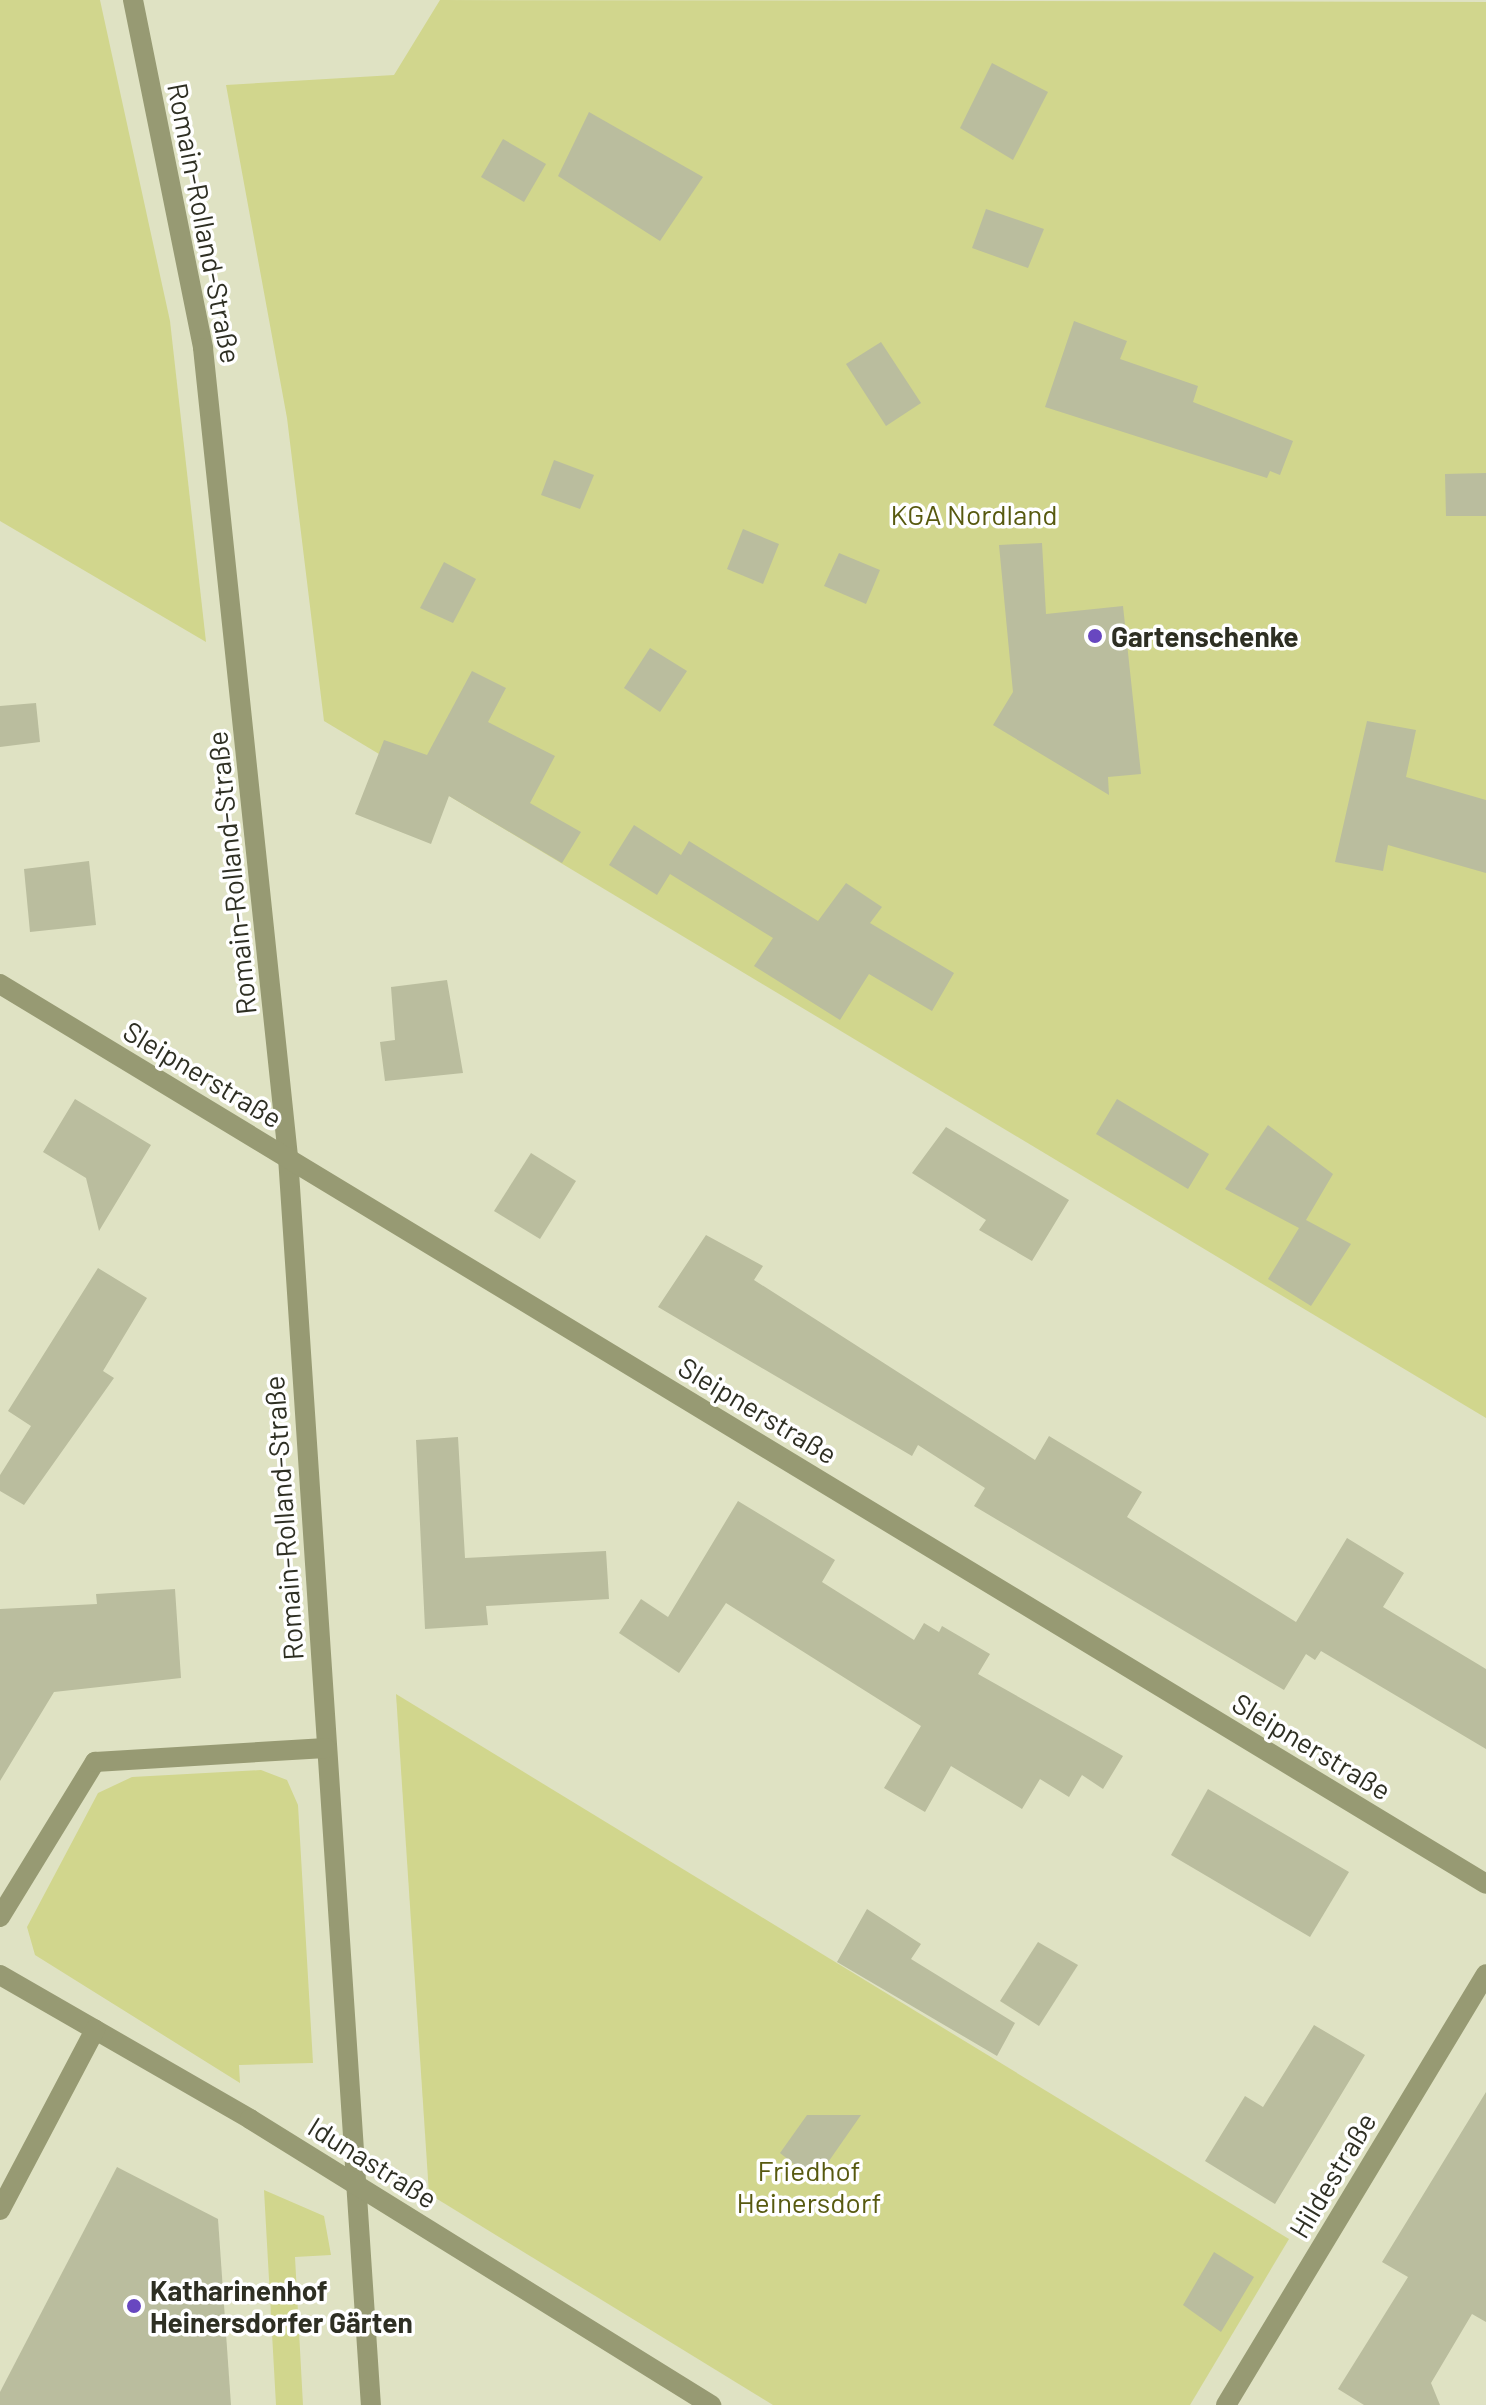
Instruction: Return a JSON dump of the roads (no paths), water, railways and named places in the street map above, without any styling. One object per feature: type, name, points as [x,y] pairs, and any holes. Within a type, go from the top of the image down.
[{"type":"street","name":"Romain-Rolland-Straße","points":[[133,0],[203,348],[288,1157],[371,2405]]},
{"type":"street","name":"Sleipnerstraße","points":[[0,984],[1486,1884]]},
{"type":"street","points":[[0,1917],[95,1762],[326,1748]]},
{"type":"street","name":"Hildestraße","points":[[1226,2405],[1486,1974]]},
{"type":"street","name":"Idunastraße","points":[[0,1975],[355,2184],[711,2405]]},
{"type":"street","points":[[0,2210],[95,2030]]},
{"type":"place","name":"Gartenschenke","points":[[1095,636]]},
{"type":"place","name":"Katharinenhof Heinersdorfer Gärten","points":[[134,2306]]},
{"type":"park label","name":"KGA Nordland","points":[[974,514]]},
{"type":"park label","name":"Friedhof Heinersdorf","points":[[809,2186]]}]
